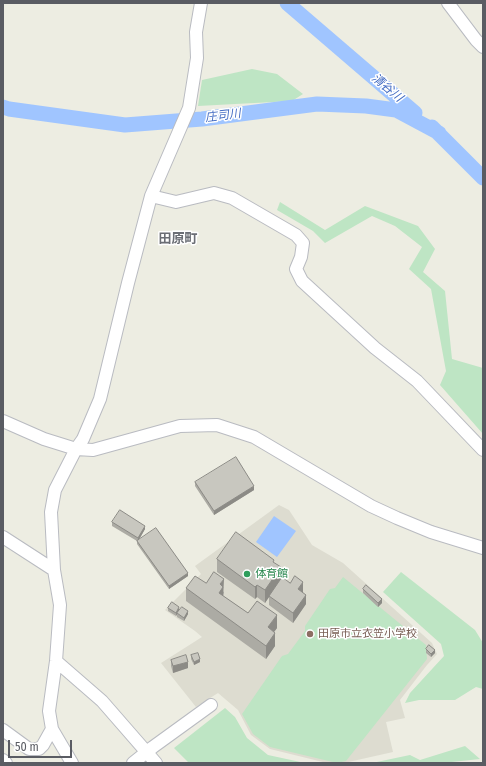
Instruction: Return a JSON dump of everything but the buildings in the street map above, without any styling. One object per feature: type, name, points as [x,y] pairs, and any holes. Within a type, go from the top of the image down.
[{"type":"street","points":[[72,763],[52,729],[49,710],[56,660],[60,605],[54,570],[51,512],[55,490],[76,449],[83,439],[100,399],[151,196],[188,108],[197,58],[196,32],[201,3]]},
{"type":"street","points":[[448,3],[483,48]]},
{"type":"street","points":[[151,196],[176,202],[214,193],[232,198],[296,235],[303,243],[301,257],[296,269],[302,281],[375,348],[417,381],[483,450]]},
{"type":"street","points":[[3,421],[44,439],[76,449],[94,450],[180,426],[217,425],[254,437],[371,506],[431,532],[483,548]]},
{"type":"street","points":[[3,537],[54,570]]},
{"type":"street","points":[[56,660],[102,701],[156,763]]},
{"type":"street","points":[[133,763],[211,705]]},
{"type":"street","points":[[3,730],[29,749],[39,749],[52,729]]},
{"type":"street","points":[[3,760],[6,763]]},
{"type":"shaded area","name":"田原市立衣笠小学校","points":[[279,505],[289,510],[312,545],[343,563],[432,643],[437,654],[400,700],[405,718],[386,722],[393,752],[344,763],[327,763],[270,749],[251,735],[238,710],[218,693],[196,707],[161,663],[202,637],[165,610],[201,574],[195,566]]},
{"type":"green space","points":[[252,69],[277,74],[303,94],[292,101],[198,106],[202,80]]},
{"type":"green space","points":[[280,202],[325,230],[365,206],[418,226],[435,249],[423,272],[445,291],[452,359],[483,368],[483,434],[440,385],[446,371],[431,289],[409,269],[422,247],[395,226],[372,216],[325,243],[313,231],[277,210]]},
{"type":"green space","points":[[401,572],[475,630],[483,643],[483,689],[476,687],[455,700],[419,700],[405,703],[410,693],[444,656],[441,644],[383,592]]},
{"type":"green space","points":[[343,577],[426,645],[427,659],[346,761],[337,763],[270,747],[253,734],[242,714],[282,656],[288,654],[305,631],[305,626],[330,589],[335,588]]},
{"type":"green space","points":[[225,708],[235,717],[247,738],[268,755],[305,763],[189,763],[174,748]]},
{"type":"green space","points":[[465,746],[480,759],[442,763],[372,763],[410,755],[420,760]]},
{"type":"water","points":[[274,516],[296,531],[277,557],[256,542]]},
{"type":"waterway","name":"清谷川","points":[[287,3],[415,113]]},
{"type":"waterway","name":"庄司川","points":[[3,107],[125,125],[202,119],[317,104],[366,106],[396,110],[439,133]]},
{"type":"waterway","name":"清谷川","points":[[432,127],[483,178]]},
{"type":"place","name":"体育館","points":[[247,574]]},
{"type":"place","name":"田原市立衣笠小学校","points":[[310,634]]},
{"type":"district","name":"田原町","points":[[178,239]]}]
